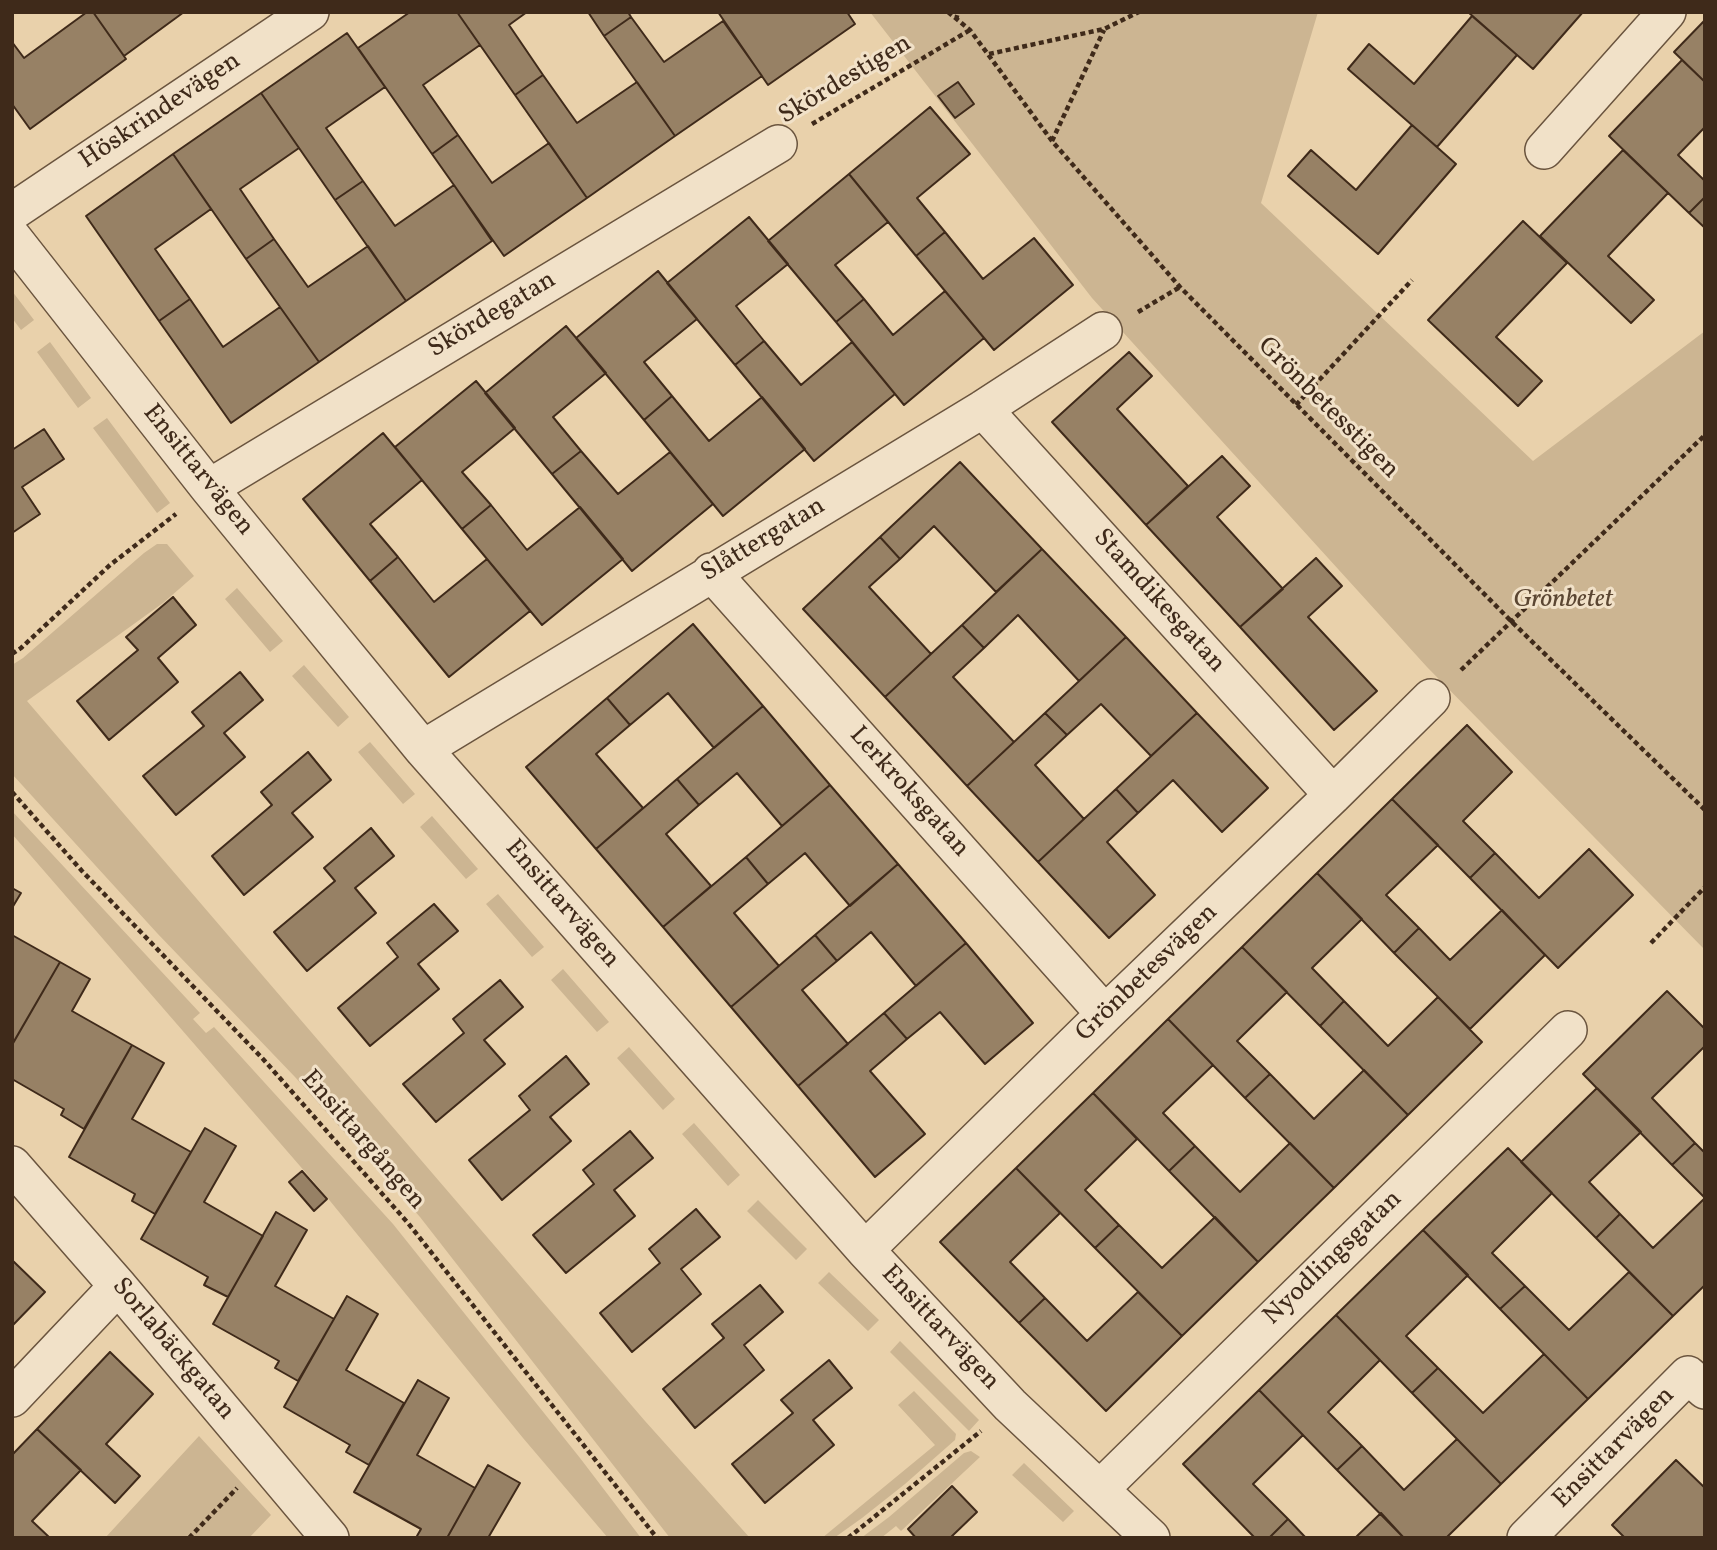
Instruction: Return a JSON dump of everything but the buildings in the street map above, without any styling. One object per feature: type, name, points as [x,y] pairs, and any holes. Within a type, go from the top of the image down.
[{"type":"street","name":"Höskrindevägen","points":[[12,212],[310,12]]},
{"type":"street","points":[[1544,150],[1667,12]]},
{"type":"street","name":"Skördegatan","points":[[209,488],[778,144]]},
{"type":"street","name":"Ensittarvägen","points":[[12,237],[209,488],[423,749],[866,1250],[1010,1405],[1151,1538]]},
{"type":"street","name":"Slåttergatan","points":[[423,749],[983,408],[1103,331]]},
{"type":"street","name":"Stamdikesgatan","points":[[983,408],[1334,795]]},
{"type":"street","name":"Lerkroksgatan","points":[[711,572],[1105,1014]]},
{"type":"street","name":"Grönbetesvägen","points":[[866,1250],[1431,698]]},
{"type":"street","name":"Nyodlingsgatan","points":[[1100,1489],[1568,1030]]},
{"type":"street","name":"Sorlabäckgatan","points":[[12,1165],[118,1286],[330,1538]]},
{"type":"street","points":[[12,1398],[118,1286]]},
{"type":"street","name":"Ensittarvägen","points":[[1526,1538],[1688,1375],[1705,1390]]},
{"type":"path","name":"Grönbetesstigen","points":[[948,12],[970,30],[1052,141],[1180,287],[1512,622],[1705,810]]},
{"type":"path","points":[[956,20],[958,12]]},
{"type":"path","points":[[989,54],[1104,29],[1139,12]]},
{"type":"path","points":[[1052,141],[1104,29]]},
{"type":"path","name":"Skördestigen","points":[[778,144],[970,30]]},
{"type":"path","points":[[1296,405],[1412,280]]},
{"type":"path","points":[[1103,331],[1180,287]]},
{"type":"path","points":[[1431,698],[1705,435]]},
{"type":"path","points":[[12,654],[110,565],[209,488]]},
{"type":"path","name":"Ensittargången","points":[[12,792],[82,871],[263,1059],[408,1223],[657,1538]]},
{"type":"path","points":[[1651,943],[1705,887]]},
{"type":"path","points":[[848,1538],[1010,1405]]},
{"type":"path","points":[[189,1538],[265,1459]]},
{"type":"green space","name":"Grönbetet","points":[[870,12],[1318,12],[1261,203],[1533,461],[1705,331],[1705,950],[1427,667],[1092,298]]},
{"type":"green space","points":[[12,291],[34,320],[21,330],[12,318]]},
{"type":"green space","points":[[50,342],[91,398],[78,408],[37,352]]},
{"type":"green space","points":[[107,418],[170,503],[157,513],[93,428]]},
{"type":"green space","points":[[157,544],[167,544],[194,576],[163,603],[27,701],[645,1421],[750,1538],[670,1538],[420,1217],[295,1077],[157,933],[12,774],[12,665]]},
{"type":"green space","points":[[237,588],[283,641],[270,652],[225,599]]},
{"type":"green space","points":[[304,665],[349,717],[338,727],[292,676]]},
{"type":"green space","points":[[370,742],[415,794],[403,804],[358,752]]},
{"type":"green space","points":[[12,811],[200,1013],[193,1019],[206,1033],[214,1027],[393,1224],[641,1538],[608,1538],[326,1196],[12,834]]},
{"type":"green space","points":[[432,816],[478,869],[466,879],[420,827]]},
{"type":"green space","points":[[498,894],[544,947],[532,957],[486,904]]},
{"type":"green space","points":[[563,969],[609,1022],[597,1032],[551,980]]},
{"type":"green space","points":[[629,1047],[675,1099],[663,1110],[617,1058]]},
{"type":"green space","points":[[694,1123],[740,1175],[728,1186],[682,1134]]},
{"type":"green space","points":[[758,1200],[807,1249],[796,1260],[747,1211]]},
{"type":"green space","points":[[829,1272],[879,1320],[868,1331],[818,1283]]},
{"type":"green space","points":[[900,1341],[979,1420],[969,1431],[890,1352]]},
{"type":"green space","points":[[914,1391],[956,1434],[955,1440],[862,1518],[834,1538],[822,1538],[935,1445],[898,1405]]},
{"type":"green space","points":[[199,1436],[271,1515],[249,1538],[105,1538]]},
{"type":"green space","points":[[971,1451],[980,1457],[901,1531],[896,1526],[881,1538],[861,1538],[964,1453]]},
{"type":"green space","points":[[1024,1463],[1074,1511],[1063,1522],[1012,1475]]}]
